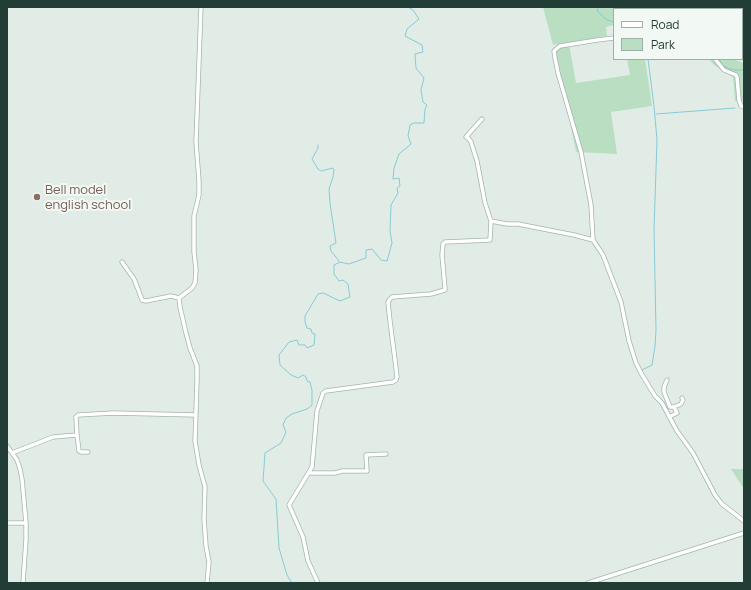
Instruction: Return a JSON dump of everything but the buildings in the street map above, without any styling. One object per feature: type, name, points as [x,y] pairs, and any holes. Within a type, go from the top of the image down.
[{"type":"street","points":[[179,298],[192,288],[195,283],[196,270],[194,252],[194,216],[199,195],[196,142],[201,7]]},
{"type":"street","points":[[613,38],[560,46],[554,51],[558,73],[581,152],[591,205],[593,240],[603,255],[621,302],[629,341],[641,373],[655,396],[662,403],[677,430],[693,453],[715,495],[722,504],[744,521]]},
{"type":"street","points":[[716,60],[724,70],[736,75],[739,100],[741,106],[744,107]]},
{"type":"street","points":[[318,583],[308,561],[303,537],[289,505],[312,467],[317,411],[323,394],[326,391],[393,382],[396,380],[397,377],[388,302],[390,299],[392,297],[431,294],[444,290],[442,255],[443,244],[448,242],[490,240],[490,221],[477,161],[471,142],[466,136],[482,119]]},
{"type":"street","points":[[490,221],[518,224],[593,240]]},
{"type":"street","points":[[122,262],[134,279],[142,300],[146,301],[171,296],[179,298]]},
{"type":"street","points":[[179,298],[186,333],[197,366],[195,441],[205,487],[204,519],[209,562],[207,583]]},
{"type":"street","points":[[667,380],[664,387],[664,396],[670,407],[674,407],[677,413],[669,417]]},
{"type":"street","points":[[666,410],[681,404],[683,400],[682,398]]},
{"type":"street","points":[[88,452],[79,451],[76,417],[78,415],[196,415]]},
{"type":"street","points":[[12,453],[53,437],[77,435]]},
{"type":"street","points":[[7,446],[17,460],[22,479],[26,523],[23,583]]},
{"type":"street","points":[[309,473],[367,471],[366,455],[386,454]]},
{"type":"street","points":[[7,523],[26,523]]},
{"type":"street","points":[[588,583],[744,533]]},
{"type":"green space","points":[[543,7],[630,8],[613,8],[613,25],[606,27],[607,36],[553,45]]},
{"type":"green space","points":[[744,7],[744,9],[743,10],[743,8],[692,8]]},
{"type":"green space","points":[[569,44],[576,83],[630,75],[627,60],[645,60],[652,106],[611,112],[617,154],[576,152],[556,51]]},
{"type":"green space","points":[[710,60],[735,60],[744,63],[744,101],[735,101],[733,77],[714,65]]},
{"type":"green space","points":[[731,469],[744,469],[744,489]]},
{"type":"waterway","points":[[292,583],[287,575],[279,548],[276,499],[263,481],[265,453],[281,443],[286,432],[283,425],[286,418],[292,414],[307,409],[312,405],[312,390],[310,382],[307,381],[306,377],[303,375],[298,378],[291,375],[280,365],[279,355],[289,342],[297,340],[299,345],[305,345],[307,348],[314,345],[315,334],[312,333],[311,329],[307,328],[305,316],[318,294],[323,293],[340,301],[350,297],[348,284],[343,280],[339,281],[334,274],[334,265],[340,262],[349,264],[366,258],[366,250],[372,249],[381,260],[387,261],[392,243],[390,231],[391,205],[398,193],[397,188],[400,186],[399,178],[393,179],[394,168],[399,154],[411,144],[408,136],[410,125],[414,123],[424,123],[425,109],[427,105],[423,102],[421,90],[424,78],[416,68],[415,54],[423,52],[422,45],[405,36],[407,29],[419,19],[413,10],[408,7]]},
{"type":"waterway","points":[[597,7],[598,12],[607,20],[613,22]]},
{"type":"waterway","points":[[642,370],[652,365],[656,330],[654,229],[657,140],[648,60]]},
{"type":"waterway","points":[[720,60],[722,65],[728,68],[734,70],[744,70]]},
{"type":"waterway","points":[[656,114],[735,108]]},
{"type":"waterway","points":[[318,145],[312,159],[318,169],[321,171],[333,168],[334,170],[329,189],[336,243],[330,246],[331,251],[339,261]]},
{"type":"place","name":"Bell model english school","points":[[37,197]]}]
